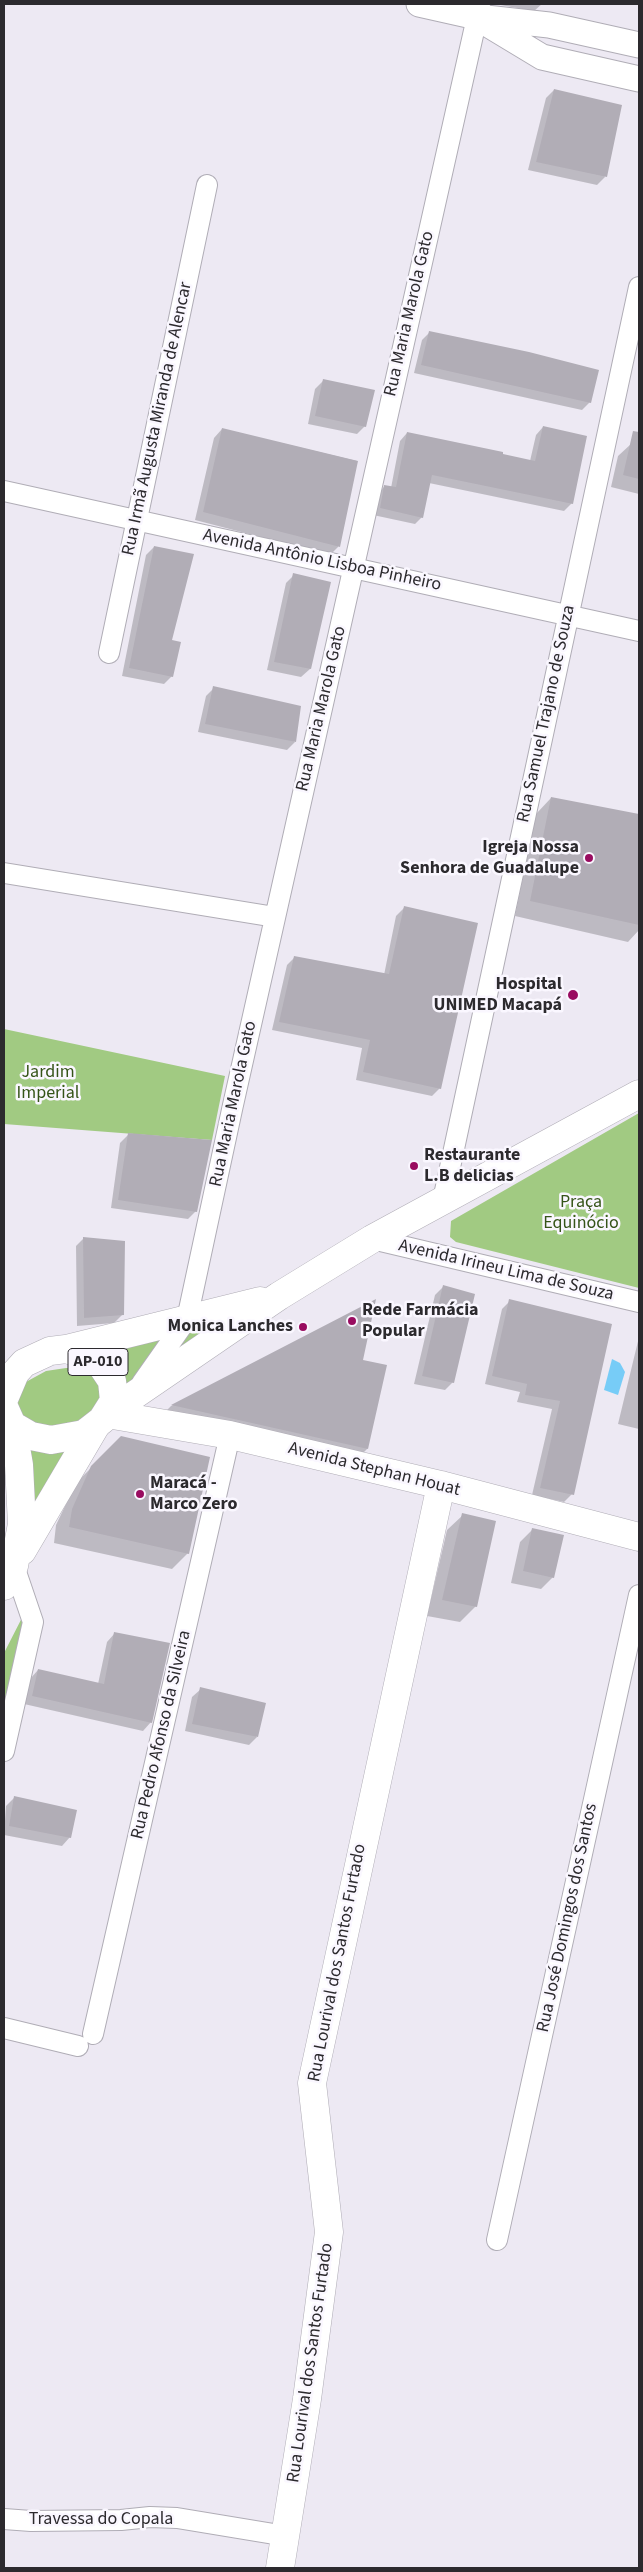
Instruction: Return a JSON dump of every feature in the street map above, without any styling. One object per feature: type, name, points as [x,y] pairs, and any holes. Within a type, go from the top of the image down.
[{"type":"main road","name":"AP-010","points":[[279,1296],[66,1349],[50,1351],[37,1356],[24,1363],[15,1373],[6,1413],[31,1436],[51,1440],[84,1434],[111,1411],[279,1296],[372,1239],[639,1094]]},
{"type":"main road","name":"AP-010","points":[[66,1349],[89,1356],[100,1363],[112,1381],[111,1411]]},
{"type":"main road","name":"AP-010","points":[[4,1356],[37,1356]]},
{"type":"main road","name":"Avenida Stephan Houat","points":[[111,1411],[230,1435],[441,1485],[639,1537]]},
{"type":"main road","points":[[9,1576],[111,1411]]},
{"type":"main road","points":[[6,1413],[19,1465],[22,1524],[9,1576]]},
{"type":"main road","name":"Rua Lourival dos Santos Furtado","points":[[280,2568],[329,2232],[312,2083],[441,1485]]},
{"type":"street","points":[[419,4],[478,11],[639,46]]},
{"type":"street","points":[[478,11],[542,57],[639,79]]},
{"type":"street","name":"Rua Maria Marola Gato","points":[[111,1411],[163,1356],[187,1319],[478,11]]},
{"type":"street","name":"Rua Irmã Augusta Miranda de Alencar","points":[[109,653],[207,185]]},
{"type":"street","name":"Rua Samuel Trajano de Souza","points":[[443,1200],[639,287]]},
{"type":"street","name":"Avenida Antônio Lisboa Pinheiro","points":[[4,491],[639,631]]},
{"type":"street","points":[[4,873],[275,917]]},
{"type":"street","name":"Avenida Irineu Lima de Souza","points":[[372,1239],[639,1302]]},
{"type":"street","name":"Rua Pedro Afonso da Silveira","points":[[4,2028],[85,2040],[230,1435]]},
{"type":"street","points":[[4,1752],[33,1622],[9,1576]]},
{"type":"street","name":"Rua José Domingos dos Santos","points":[[497,2240],[639,1595]]},
{"type":"street","name":"Travessa do Copala","points":[[4,2519],[31,2521],[159,2517],[286,2536]]},
{"type":"green space","name":"Jardim Imperial","points":[[4,1029],[225,1076],[212,1140],[4,1124]]},
{"type":"green space","name":"Praça Equinócio","points":[[639,1113],[639,1288],[456,1242],[450,1237],[451,1221]]},
{"type":"green space","points":[[241,1311],[167,1363],[193,1326]]},
{"type":"green space","points":[[174,1331],[129,1389],[106,1357],[110,1345]]},
{"type":"green space","points":[[79,1368],[98,1378],[101,1388],[98,1403],[85,1417],[73,1423],[46,1427],[26,1421],[15,1402],[24,1383],[46,1371]]},
{"type":"green space","points":[[25,1445],[75,1447],[36,1516]]},
{"type":"green space","points":[[26,1610],[4,1705],[4,1653]]},
{"type":"water","points":[[612,1359],[620,1363],[625,1372],[618,1395],[604,1390]]},
{"type":"building","points":[[554,89],[622,105],[607,177],[536,162]]},
{"type":"building","points":[[429,331],[529,352],[599,370],[591,403],[421,365]]},
{"type":"building","points":[[323,379],[375,390],[366,427],[315,416]]},
{"type":"building","points":[[543,426],[587,436],[573,504],[432,475],[423,518],[380,508],[384,485],[396,487],[407,432],[503,452],[503,454],[535,461]]},
{"type":"building","points":[[222,428],[358,461],[340,547],[203,512]]},
{"type":"building","points":[[633,431],[639,432],[639,479],[623,475]]},
{"type":"building","points":[[154,546],[194,554],[172,640],[181,642],[173,677],[129,668]]},
{"type":"building","points":[[293,573],[331,582],[311,669],[274,662]]},
{"type":"building","points":[[213,686],[301,706],[296,742],[205,724]]},
{"type":"building","name":"Igreja Nossa Senhora de Guadalupe","points":[[551,797],[639,814],[639,925],[530,901]]},
{"type":"building","points":[[404,906],[478,923],[441,1089],[363,1072],[370,1040],[279,1022],[294,956],[389,974]]},
{"type":"building","points":[[128,1133],[212,1140],[197,1212],[118,1200]]},
{"type":"building","points":[[83,1237],[125,1241],[124,1315],[84,1318]]},
{"type":"building","points":[[443,1285],[475,1294],[454,1383],[422,1376]]},
{"type":"building","points":[[376,1299],[363,1360],[387,1365],[368,1449],[171,1405]]},
{"type":"building","points":[[509,1299],[612,1324],[574,1495],[540,1488],[560,1401],[525,1395],[527,1384],[492,1376]]},
{"type":"building","name":"Maracá - Marco Zero","points":[[121,1436],[210,1457],[189,1554],[69,1527],[72,1509],[91,1466]]},
{"type":"building","points":[[462,1513],[496,1521],[477,1607],[442,1600]]},
{"type":"building","points":[[532,1528],[564,1535],[554,1578],[523,1571]]},
{"type":"building","points":[[114,1632],[170,1643],[152,1723],[32,1696],[38,1669],[104,1684]]},
{"type":"building","points":[[200,1687],[266,1703],[258,1737],[192,1724]]},
{"type":"building","points":[[14,1796],[77,1810],[71,1838],[9,1826]]},
{"type":"place","name":"Igreja Nossa Senhora de Guadalupe","points":[[589,858]]},
{"type":"place","name":"Hospital UNIMED Macapá","points":[[573,995]]},
{"type":"place","name":"Restaurante L.B delicias","points":[[414,1166]]},
{"type":"place","name":"Rede Farmácia Popular","points":[[352,1321]]},
{"type":"place","name":"Monica Lanches","points":[[303,1327]]},
{"type":"place","name":"Maracá - Marco Zero","points":[[140,1494]]}]
